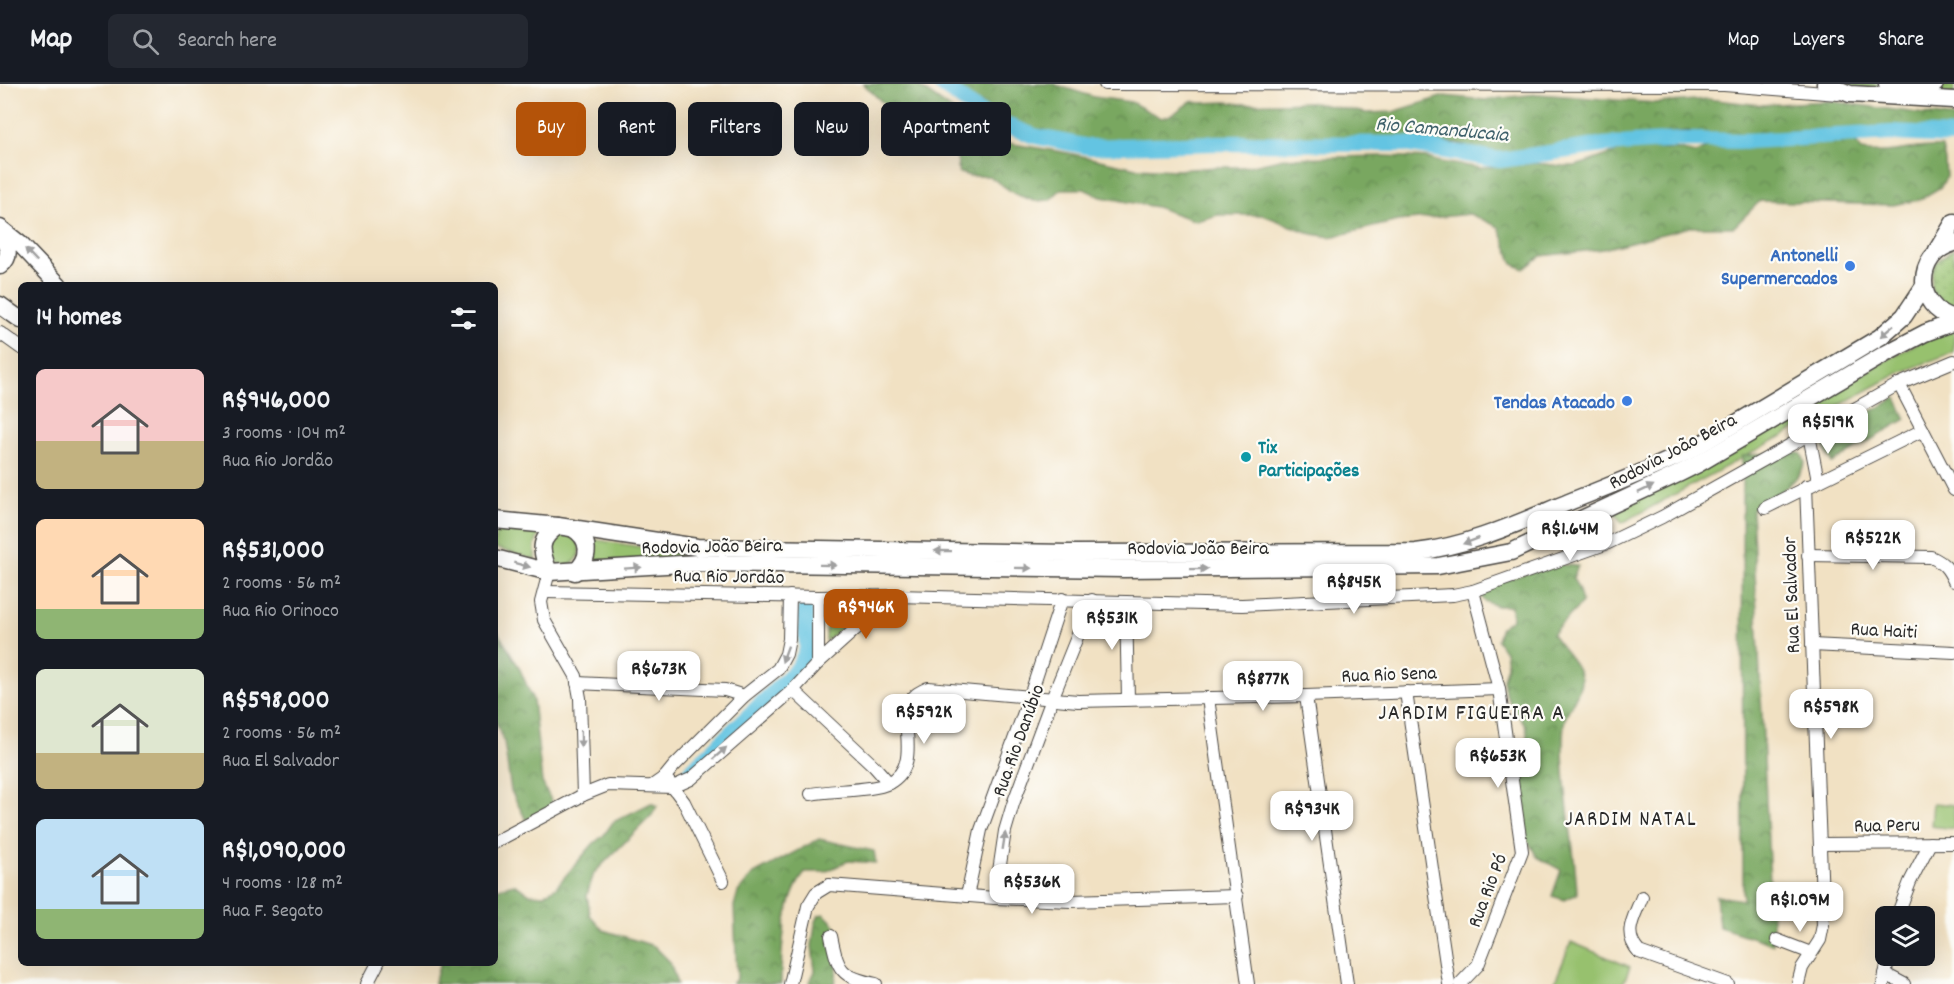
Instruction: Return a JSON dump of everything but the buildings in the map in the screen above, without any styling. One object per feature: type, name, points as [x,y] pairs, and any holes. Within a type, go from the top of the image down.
[{"type":"main road","points":[[1825,84],[1850,94],[1954,99],[1952,84]]},
{"type":"main road","points":[[1887,84],[1907,86],[1935,84]]},
{"type":"main road","name":"Rodovia João Beira","points":[[498,520],[565,527],[697,547],[1069,553],[1416,552],[1437,550],[1466,543],[1693,449],[1880,337],[1904,316],[1924,286],[1924,273],[1928,261],[1954,222]]},
{"type":"main road","points":[[0,228],[20,244],[56,282]]},
{"type":"main road","points":[[0,236],[9,254],[0,266]]},
{"type":"main road","points":[[1936,252],[1954,243]]},
{"type":"main road","points":[[1924,286],[1928,298],[1936,309],[1954,320]]},
{"type":"main road","points":[[0,304],[18,318]]},
{"type":"main road","name":"Rodovia João Beira","points":[[498,559],[549,572],[699,563],[1123,569],[1438,566],[1511,552],[1555,538],[1596,521],[1895,349],[1954,320]]},
{"type":"main road","points":[[1579,498],[1596,521]]},
{"type":"main road","points":[[1553,508],[1552,521],[1555,538]]},
{"type":"main road","points":[[549,572],[542,555],[542,546],[549,533],[565,527],[584,539],[588,548],[586,558],[575,572]]},
{"type":"street","points":[[1105,84],[1724,85],[1786,87],[1850,94]]},
{"type":"street","points":[[0,333],[18,346]]},
{"type":"street","name":"Rua Rio Jordão","points":[[545,592],[1062,599],[1242,605],[1453,595],[1473,591],[1608,543],[1662,517],[1899,384],[1954,361]]},
{"type":"street","points":[[1899,384],[1954,490]]},
{"type":"street","points":[[1765,508],[1923,430]]},
{"type":"street","points":[[1809,435],[1818,481]]},
{"type":"street","name":"Rua El Salvador","points":[[1798,984],[1802,968],[1820,940],[1823,925],[1806,486]]},
{"type":"street","points":[[1555,561],[1555,538],[1573,547],[1585,545],[1594,536],[1596,521]]},
{"type":"street","points":[[1596,521],[1608,543]]},
{"type":"street","points":[[1808,555],[1931,558],[1943,562],[1954,581]]},
{"type":"street","points":[[549,572],[545,592],[540,602],[544,620],[578,683],[583,795]]},
{"type":"street","name":"Rua Rio Pó","points":[[1460,984],[1478,965],[1522,851],[1499,689],[1473,591]]},
{"type":"street","points":[[652,786],[665,777],[744,696],[778,669],[786,654],[789,639],[790,596]]},
{"type":"street","points":[[498,840],[583,795],[608,785],[674,788],[691,779],[793,690],[818,663],[870,616],[896,596]]},
{"type":"street","points":[[818,597],[818,663]]},
{"type":"street","name":"Rua Rio Danúbio","points":[[968,896],[981,830],[1030,696],[1062,599]]},
{"type":"street","name":"Rua Rio Danúbio","points":[[995,898],[1005,831],[1013,804],[1092,600]]},
{"type":"street","points":[[1126,602],[1128,699]]},
{"type":"street","name":"Rua Haiti","points":[[1812,645],[1954,652]]},
{"type":"street","points":[[578,683],[725,690],[744,696]]},
{"type":"street","name":"Rua Rio Sena","points":[[889,783],[900,772],[906,761],[909,746],[907,715],[909,703],[916,694],[928,688],[1078,701],[1499,689]]},
{"type":"street","points":[[793,690],[889,783],[868,788],[811,794]]},
{"type":"street","points":[[1406,692],[1449,984]]},
{"type":"street","points":[[1306,696],[1347,984]]},
{"type":"street","points":[[1208,698],[1248,984]]},
{"type":"street","points":[[665,777],[684,801],[723,881]]},
{"type":"street","points":[[1901,906],[1930,843]]},
{"type":"street","name":"Rua Peru","points":[[1820,844],[1954,843]]},
{"type":"street","points":[[790,984],[808,906],[816,893],[829,885],[1071,902],[1237,896]]},
{"type":"street","points":[[1642,897],[1630,930],[1631,943],[1640,952],[1712,981],[1728,984]]},
{"type":"street","points":[[831,936],[835,957],[841,970],[850,977],[876,984]]},
{"type":"street","points":[[1777,940],[1811,953]]},
{"type":"street","points":[[367,984],[376,966]]},
{"type":"street","points":[[1884,979],[1904,984]]},
{"type":"green space","points":[[863,84],[915,84],[941,102],[882,102]]},
{"type":"green space","points":[[940,84],[1053,84],[1094,97],[1131,102],[1161,118],[1172,115],[1191,101],[1241,104],[1310,102],[1366,113],[1393,112],[1444,96],[1485,100],[1538,94],[1657,103],[1707,99],[1761,105],[1828,101],[1954,118],[1954,140],[1919,129],[1865,132],[1854,139],[1861,151],[1871,152],[1942,147],[1946,177],[1941,187],[1919,200],[1893,205],[1760,201],[1734,227],[1690,227],[1603,249],[1541,256],[1524,269],[1513,264],[1499,227],[1470,214],[1398,221],[1331,237],[1312,234],[1263,215],[1218,215],[1196,221],[1156,207],[1101,197],[1084,189],[1061,189],[1050,200],[1034,201],[1015,194],[989,176],[970,176],[959,173],[955,156],[1011,156],[1011,143],[1136,168],[1177,170],[1244,167],[1284,158],[1385,156],[1427,158],[1481,168],[1535,163],[1575,166],[1628,148],[1682,150],[1696,153],[1708,147],[1701,135],[1688,131],[1550,147],[1523,155],[1510,156],[1496,155],[1457,143],[1427,144],[1269,136],[1228,142],[1159,142],[1118,148],[1051,140],[1011,126],[1011,102],[961,102]]},
{"type":"green space","points":[[1841,84],[1873,84],[1907,91],[1954,84],[1954,95],[1850,89]]},
{"type":"green space","points":[[1954,249],[1954,313],[1932,293],[1932,271],[1941,258]]},
{"type":"green space","points":[[1954,331],[1954,352],[1899,373],[1622,523],[1615,512],[1928,337]]},
{"type":"green space","points":[[1896,398],[1906,419],[1832,463],[1821,439]]},
{"type":"green space","points":[[1793,451],[1802,454],[1805,463],[1801,471],[1790,485],[1752,509],[1773,944],[1719,927],[1716,896],[1743,900],[1742,456]]},
{"type":"green space","points":[[1594,521],[1591,538],[1569,542],[1563,536]]},
{"type":"green space","points":[[498,526],[542,531],[535,545],[536,560],[498,549]]},
{"type":"green space","points":[[565,535],[575,540],[580,550],[575,560],[565,565],[555,560],[550,550],[555,540]]},
{"type":"green space","points":[[591,539],[697,556],[589,565],[594,552]]},
{"type":"green space","points":[[1554,564],[1578,566],[1573,578],[1582,603],[1552,634],[1573,662],[1581,680],[1563,729],[1565,784],[1577,894],[1565,900],[1552,896],[1561,870],[1537,857],[1524,834],[1520,807],[1523,793],[1520,767],[1528,741],[1526,727],[1505,692],[1503,679],[1507,665],[1505,652],[1497,640],[1501,627],[1512,619],[1511,606],[1497,606],[1484,601],[1478,589]]},
{"type":"green space","points":[[870,604],[826,641],[826,607]]},
{"type":"green space","points":[[498,633],[519,667],[533,700],[542,782],[552,802],[548,812],[526,820],[511,791],[504,742],[498,727]]},
{"type":"green space","points":[[651,803],[657,806],[652,815],[594,873],[587,895],[590,915],[603,930],[654,946],[670,962],[677,984],[434,984],[439,966],[498,966],[498,888],[514,884],[530,894],[544,895],[556,887],[593,844],[604,835],[613,822]]},
{"type":"green space","points":[[1933,803],[1954,805],[1954,829],[1931,826]]},
{"type":"green space","points":[[819,839],[874,851],[876,863],[848,861],[825,872],[806,872],[792,895],[788,910],[783,941],[781,984],[732,984],[737,978],[734,906],[738,892],[752,875]]},
{"type":"green space","points":[[824,914],[835,925],[840,948],[835,984],[809,984],[815,971],[812,946],[815,924],[819,915]]},
{"type":"green space","points":[[1571,942],[1630,967],[1623,984],[1554,984]]},
{"type":"waterway","name":"Rio Camanducaia","points":[[940,84],[988,118],[1034,136],[1089,147],[1218,143],[1405,144],[1500,160],[1604,145],[1681,140],[1746,141],[1892,133],[1954,136]]},
{"type":"waterway","points":[[688,774],[798,668],[807,650],[805,610]]},
{"type":"place","name":"Antonelli Supermercados","points":[[1850,266]]},
{"type":"place","name":"Tendas Atacado","points":[[1627,401]]},
{"type":"place","name":"Tix Participações","points":[[1246,457]]},
{"type":"district","name":"JARDIM FIGUEIRA A","points":[[1472,711]]},
{"type":"district","name":"JARDIM NATAL","points":[[1631,818]]}]
